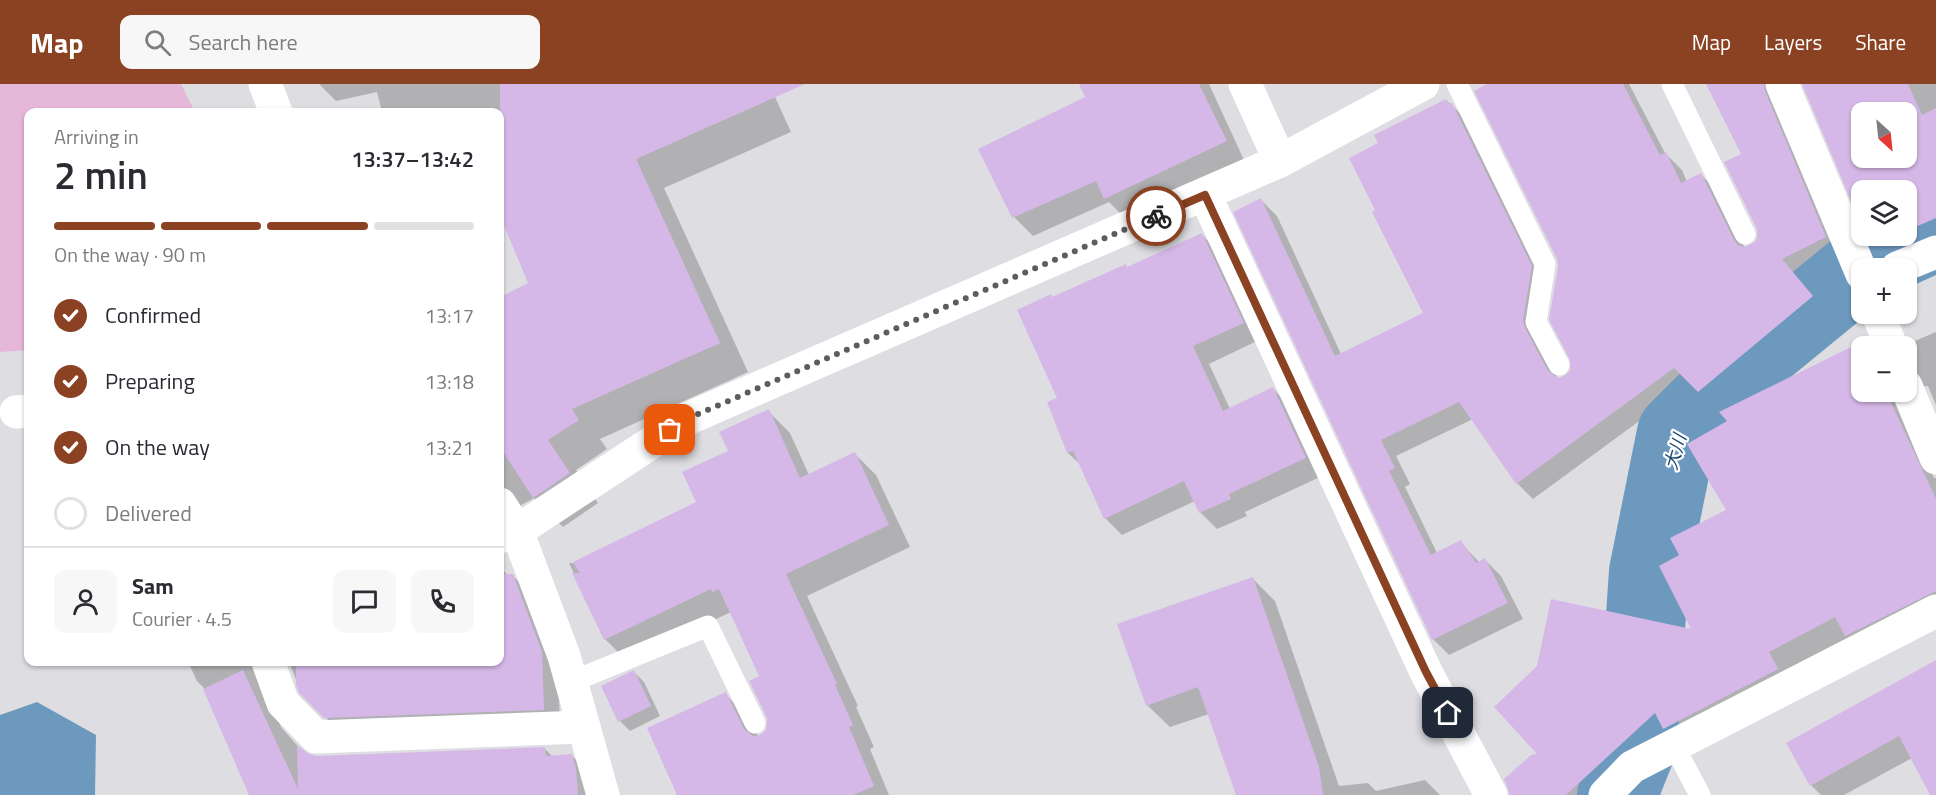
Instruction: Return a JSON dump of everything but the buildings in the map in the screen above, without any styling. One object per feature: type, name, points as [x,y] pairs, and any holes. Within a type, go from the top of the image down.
[{"type":"street","points":[[265,84],[274,108]]},
{"type":"street","points":[[1245,84],[1280,161]]},
{"type":"street","points":[[508,534],[689,418],[1280,161],[1423,84]]},
{"type":"street","points":[[1782,84],[1855,258]]},
{"type":"street","points":[[1205,195],[1426,672],[1491,795]]},
{"type":"street","points":[[1917,260],[1936,252]]},
{"type":"street","points":[[1913,402],[1936,458]]},
{"type":"street","points":[[504,519],[508,534],[564,656],[603,795]]},
{"type":"street","points":[[1605,795],[1632,767],[1936,611]]},
{"type":"street","points":[[269,666],[283,703],[316,737],[584,728]]},
{"type":"lane","points":[[1457,84],[1545,264],[1536,322],[1560,365]]},
{"type":"lane","points":[[1672,84],[1745,234]]},
{"type":"lane","points":[[571,682],[708,626],[755,723]]},
{"type":"lane","points":[[1674,746],[1700,795]]},
{"type":"shaded area","points":[[0,84],[181,84],[193,108],[24,108],[24,350],[0,352]]},
{"type":"water","points":[[37,702],[96,735],[95,795],[0,795],[0,715]]},
{"type":"waterway","name":"大川","points":[[1617,795],[1637,745],[1649,572],[1677,433],[1757,353],[1868,262],[1936,231]]},
{"type":"way so far","points":[[670,430],[689,418],[1156,216]]},
{"type":"route","points":[[1156,216],[1205,195],[1426,672],[1448,713]]}]
